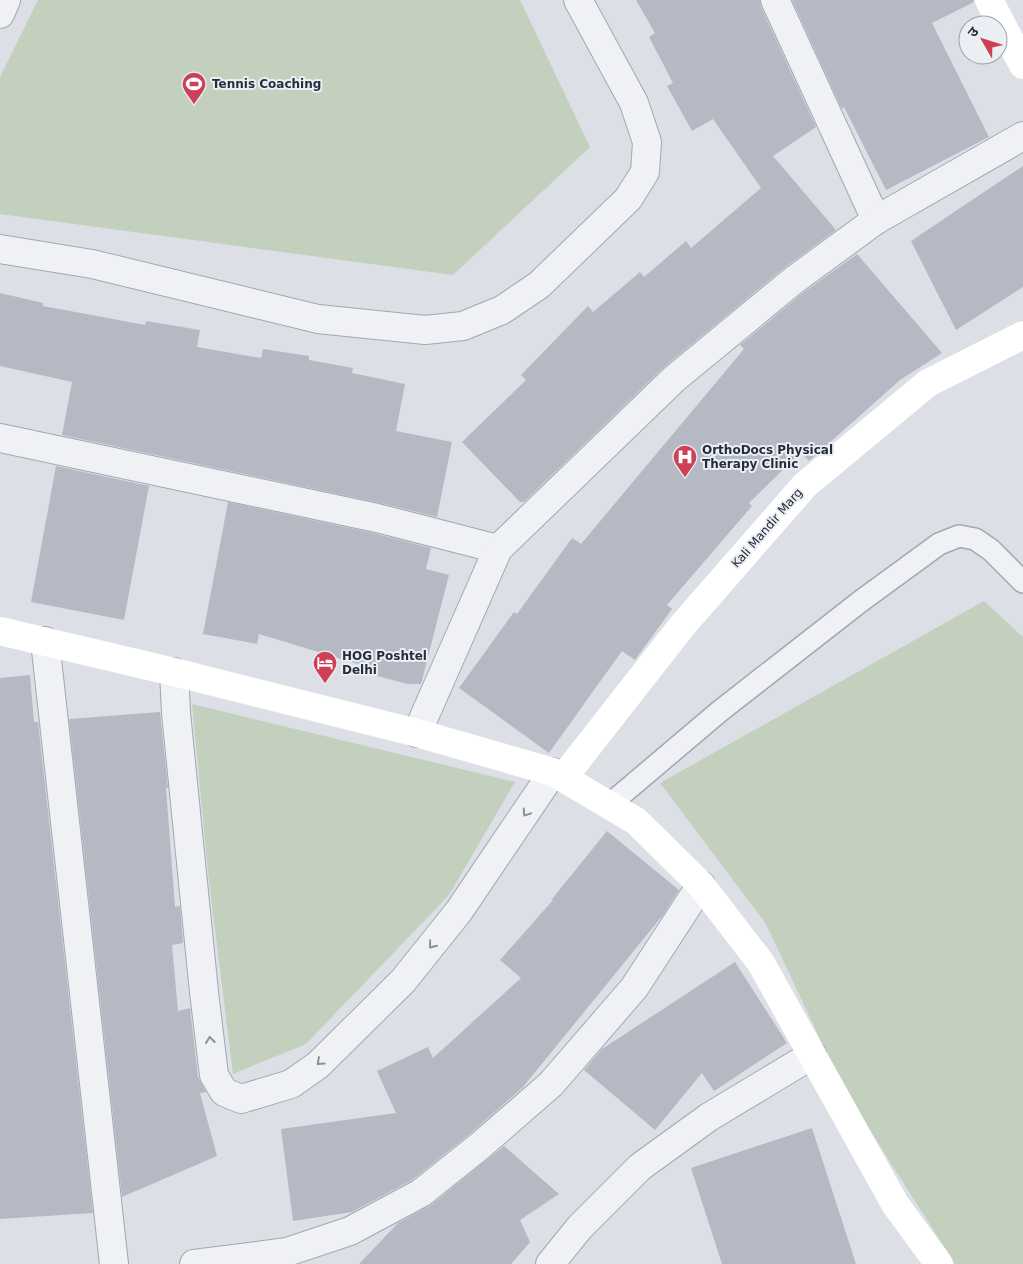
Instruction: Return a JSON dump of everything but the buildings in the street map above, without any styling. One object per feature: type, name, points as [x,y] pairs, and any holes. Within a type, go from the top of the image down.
[{"type":"street","points":[[0,14],[6,0]]},
{"type":"street","points":[[0,249],[92,264],[318,319],[425,330],[463,326],[502,310],[539,285],[628,199],[645,172],[647,142],[634,103],[578,0]]},
{"type":"street","points":[[775,0],[876,220]]},
{"type":"street","points":[[989,0],[1023,65]]},
{"type":"street","points":[[417,733],[498,549],[674,379],[794,280],[876,220],[1023,136]]},
{"type":"street","name":"Kali Mandir Marg","points":[[558,775],[682,626],[804,485],[928,383],[1023,335]]},
{"type":"street","points":[[0,438],[377,518],[498,549]]},
{"type":"street","points":[[0,631],[174,672],[417,733],[558,775],[636,821],[701,885],[761,964],[895,1204],[939,1264]]},
{"type":"street","points":[[45,641],[114,1264]]},
{"type":"street","points":[[174,672],[176,713],[214,1075],[224,1092],[240,1099],[291,1084],[318,1065],[403,981],[459,911],[558,775]]},
{"type":"street","points":[[194,1264],[293,1258],[350,1231],[421,1193],[552,1084],[634,988],[701,885]]},
{"type":"street","points":[[550,1264],[580,1227],[640,1167],[709,1117],[812,1055]]},
{"type":"lane","points":[[609,805],[720,710],[861,601],[939,544],[959,536],[975,539],[991,550],[1023,582]]},
{"type":"green space","points":[[38,0],[520,0],[590,147],[453,275],[0,214],[0,77]]},
{"type":"green space","points":[[984,601],[1023,637],[1023,1264],[955,1264],[843,1088],[766,924],[660,783]]},
{"type":"green space","points":[[192,704],[515,782],[449,895],[306,1044],[233,1074],[209,881]]},
{"type":"place","name":"Tennis Coaching","points":[[194,105]]},
{"type":"place","name":"OrthoDocs Physical Therapy Clinic","points":[[685,478]]},
{"type":"place","name":"HOG Poshtel Delhi","points":[[325,684]]}]
